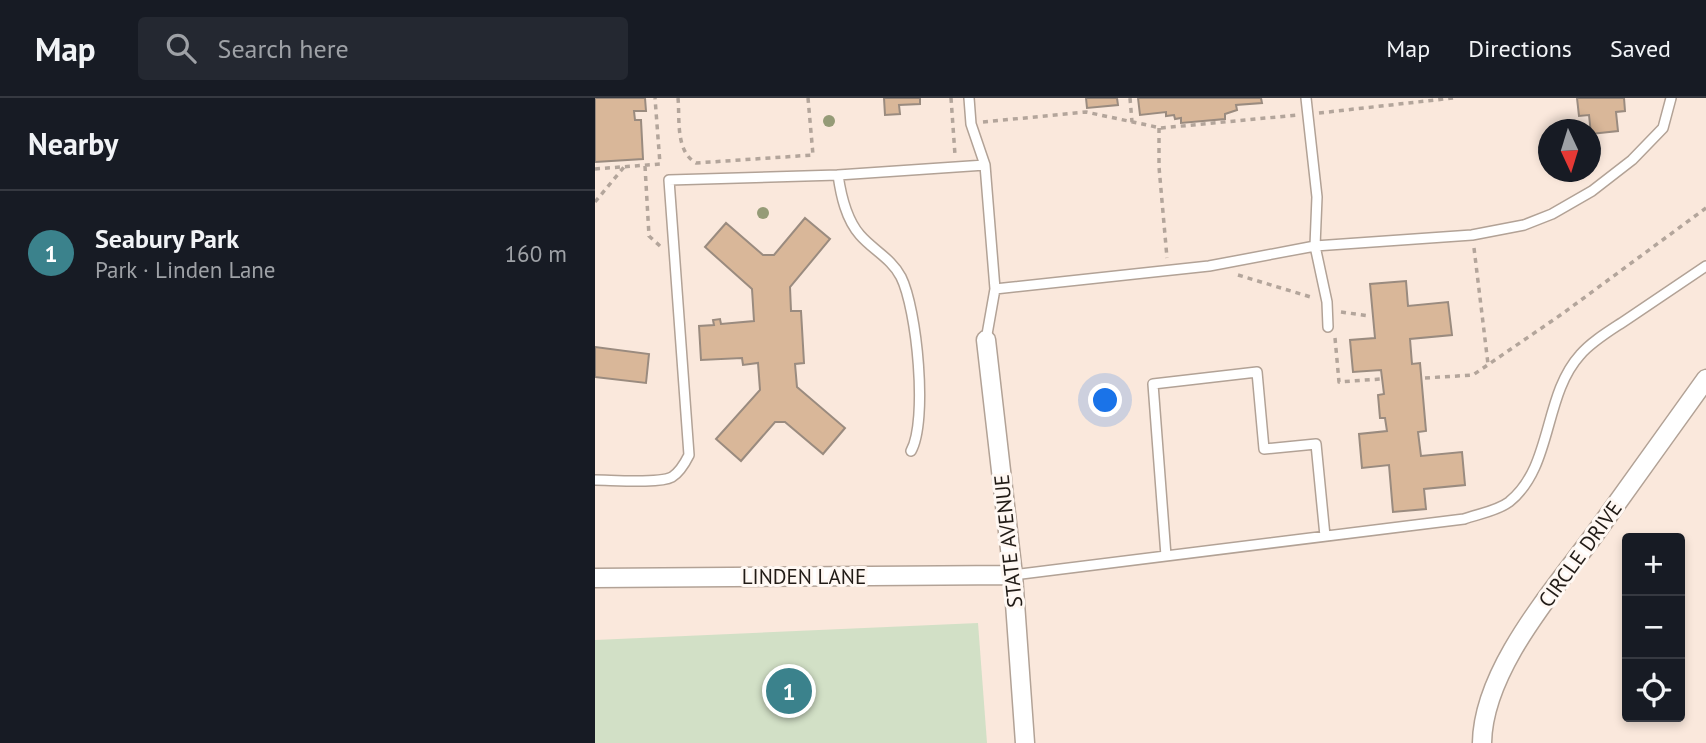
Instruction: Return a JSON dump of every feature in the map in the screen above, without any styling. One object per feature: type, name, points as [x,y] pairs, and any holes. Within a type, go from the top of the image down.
[{"type":"street","name":"STATE AVENUE","points":[[986,340],[1013,575],[1025,743]]},
{"type":"street","name":"CIRCLE DRIVE","points":[[1482,743],[1488,702],[1501,670],[1514,648],[1706,379]]},
{"type":"street","name":"LINDEN LANE","points":[[595,578],[1013,575]]},
{"type":"lane","points":[[969,98],[971,124],[985,165],[995,289],[986,340]]},
{"type":"lane","points":[[1306,98],[1317,197],[1315,246],[1327,302],[1328,327]]},
{"type":"lane","points":[[995,289],[1209,266],[1315,246],[1472,235],[1524,225],[1552,215],[1592,191],[1649,145],[1663,128],[1671,98]]},
{"type":"lane","points":[[595,480],[649,481],[671,478],[681,469],[689,455],[669,180],[838,175],[985,165]]},
{"type":"lane","points":[[838,175],[842,200],[854,226],[900,275],[909,299],[916,333],[919,430],[911,452]]},
{"type":"lane","points":[[1013,575],[1464,519],[1507,503],[1521,489],[1533,470],[1559,393],[1580,354],[1706,266]]},
{"type":"lane","points":[[1166,556],[1153,384],[1257,372],[1264,449],[1316,444],[1325,536]]},
{"type":"path","points":[[595,169],[660,164],[655,98]]},
{"type":"path","points":[[678,98],[681,144],[689,159],[696,163],[813,155],[808,98]]},
{"type":"path","points":[[951,98],[955,167]]},
{"type":"path","points":[[1130,98],[1132,122]]},
{"type":"path","points":[[971,124],[1086,112],[1159,128],[1453,98]]},
{"type":"path","points":[[1159,128],[1159,167],[1168,270]]},
{"type":"path","points":[[645,166],[649,236],[675,259]]},
{"type":"path","points":[[595,202],[624,167]]},
{"type":"path","points":[[1425,378],[1473,374],[1562,314],[1706,208]]},
{"type":"path","points":[[1472,235],[1488,364]]},
{"type":"path","points":[[1209,266],[1327,302],[1332,304],[1332,311],[1370,316]]},
{"type":"path","points":[[1335,335],[1339,382],[1380,379]]},
{"type":"green space","points":[[978,623],[987,743],[595,743],[595,640]]},
{"type":"building","points":[[595,98],[645,98],[646,111],[634,111],[635,120],[641,120],[643,159],[595,162]]},
{"type":"building","points":[[884,98],[920,98],[920,104],[899,105],[900,114],[885,115]]},
{"type":"building","points":[[1086,98],[1117,98],[1118,105],[1087,108]]},
{"type":"building","points":[[1138,98],[1261,98],[1262,103],[1236,105],[1237,110],[1225,114],[1225,119],[1181,123],[1181,118],[1166,116],[1166,112],[1140,115]]},
{"type":"building","points":[[1577,98],[1624,98],[1625,111],[1616,112],[1618,131],[1601,133],[1601,119],[1589,119],[1589,115],[1579,116]]},
{"type":"building","points":[[805,218],[830,239],[790,287],[791,311],[801,311],[804,363],[795,364],[797,387],[845,428],[823,454],[785,422],[775,422],[741,461],[716,439],[760,390],[758,363],[743,365],[742,358],[701,360],[699,326],[714,325],[713,320],[720,319],[721,324],[754,321],[752,289],[705,247],[726,223],[763,255],[774,255]]},
{"type":"building","points":[[1406,281],[1408,306],[1448,302],[1452,335],[1410,339],[1412,364],[1420,363],[1426,431],[1418,432],[1421,456],[1462,452],[1465,485],[1424,489],[1426,509],[1393,512],[1389,465],[1362,468],[1359,434],[1387,431],[1385,418],[1380,418],[1378,395],[1384,394],[1381,370],[1353,372],[1350,340],[1375,338],[1370,284]]},
{"type":"building","points":[[595,347],[649,354],[646,383],[595,377]]},
{"type":"place","name":"Seabury Park","points":[[789,691]]}]
